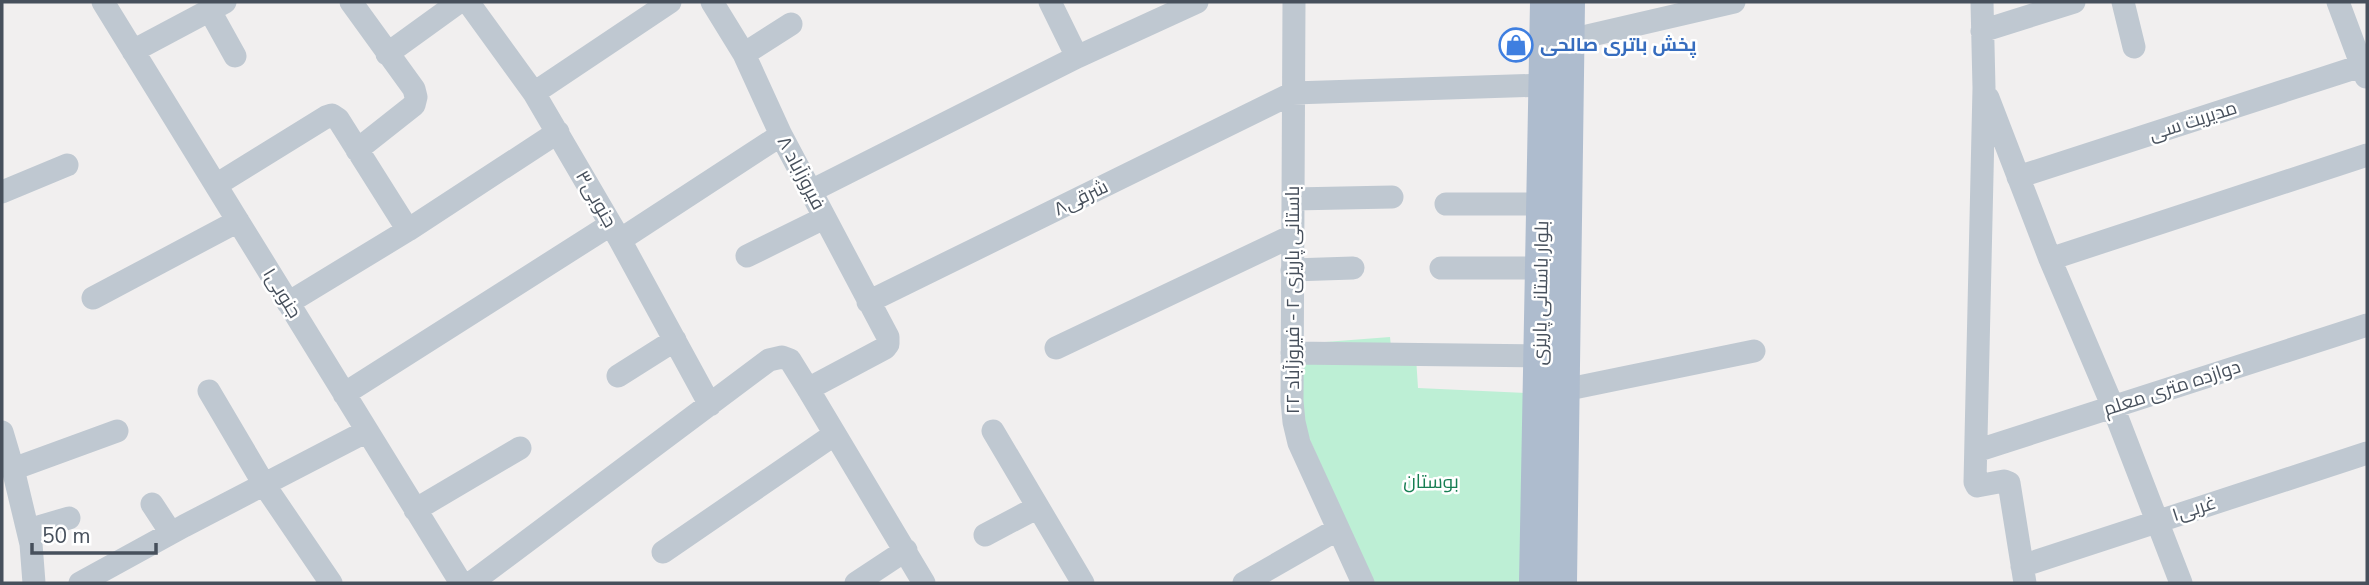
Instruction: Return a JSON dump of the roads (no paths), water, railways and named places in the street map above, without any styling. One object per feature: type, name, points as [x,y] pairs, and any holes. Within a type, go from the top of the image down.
[{"type":"main road","name":"بلوار باستانی پاریزی","points":[[1534,583],[1545,2]]},
{"type":"main road","name":"بلوار باستانی پاریزی","points":[[1562,583],[1570,2]]},
{"type":"street","name":"جنوبی۱","points":[[103,2],[461,583]]},
{"type":"street","points":[[351,2],[414,89],[416,97],[414,106],[357,150]]},
{"type":"street","points":[[387,54],[459,2]]},
{"type":"street","name":"جنوبی۳","points":[[468,2],[534,93],[558,132],[710,405]]},
{"type":"street","points":[[534,93],[670,2]]},
{"type":"street","name":"فیروزآباد ۸","points":[[712,2],[744,54],[780,135],[888,337],[885,348],[808,389]]},
{"type":"street","points":[[1050,2],[1077,57]]},
{"type":"street","points":[[811,191],[1077,57],[1197,2]]},
{"type":"street","name":"باستانی پاریزی ۲ - فیروزآباد ۲۲","points":[[1294,2],[1292,401],[1296,432],[1363,583]]},
{"type":"street","points":[[1570,40],[1734,2]]},
{"type":"street","points":[[1982,2],[1984,88],[1975,482],[1978,486],[2009,482],[2023,574]]},
{"type":"street","points":[[1982,31],[2074,2]]},
{"type":"street","points":[[2123,2],[2134,47]]},
{"type":"street","points":[[2338,2],[2366,70]]},
{"type":"street","points":[[133,51],[217,6],[235,56]]},
{"type":"street","points":[[744,54],[791,24]]},
{"type":"street","name":"مدیریت سی","points":[[2018,177],[2366,70]]},
{"type":"street","points":[[1293,93],[1545,85]]},
{"type":"street","points":[[1984,88],[2181,583]]},
{"type":"street","name":"شرقی۸","points":[[868,302],[1293,93]]},
{"type":"street","points":[[216,185],[332,115],[338,119],[408,230]]},
{"type":"street","points":[[288,303],[408,230],[558,132]]},
{"type":"street","points":[[344,394],[780,135]]},
{"type":"street","points":[[2050,259],[2367,155]]},
{"type":"street","points":[[2,192],[67,165]]},
{"type":"street","points":[[1293,199],[1392,197]]},
{"type":"street","points":[[1446,204],[1542,204]]},
{"type":"street","points":[[747,257],[824,218]]},
{"type":"street","points":[[93,298],[238,221]]},
{"type":"street","points":[[1056,348],[1292,236]]},
{"type":"street","points":[[1292,270],[1353,268]]},
{"type":"street","points":[[1441,268],[1541,268]]},
{"type":"street","name":"دوازده متری معلم","points":[[1976,451],[2367,326]]},
{"type":"street","points":[[618,376],[675,340]]},
{"type":"street","points":[[1564,390],[1754,351]]},
{"type":"street","points":[[1292,353],[1539,356]]},
{"type":"street","points":[[471,583],[769,360],[782,357],[790,360],[924,583]]},
{"type":"street","points":[[209,391],[265,486],[331,583]]},
{"type":"street","points":[[34,583],[28,530],[6,449],[117,431]]},
{"type":"street","points":[[993,431],[1081,583]]},
{"type":"street","points":[[80,583],[367,432]]},
{"type":"street","points":[[663,552],[835,434]]},
{"type":"street","points":[[415,510],[520,448]]},
{"type":"street","name":"غربی۱","points":[[2023,574],[2158,521],[2367,453]]},
{"type":"street","points":[[152,504],[171,533]]},
{"type":"street","points":[[985,535],[1038,507]]},
{"type":"street","points":[[28,530],[69,518]]},
{"type":"street","points":[[1244,583],[1338,529]]},
{"type":"street","points":[[856,583],[906,550]]},
{"type":"place","name":"پخش باتری صالحی","points":[[1516,45]]},
{"type":"park label","name":"بوستان","points":[[1431,482]]}]
